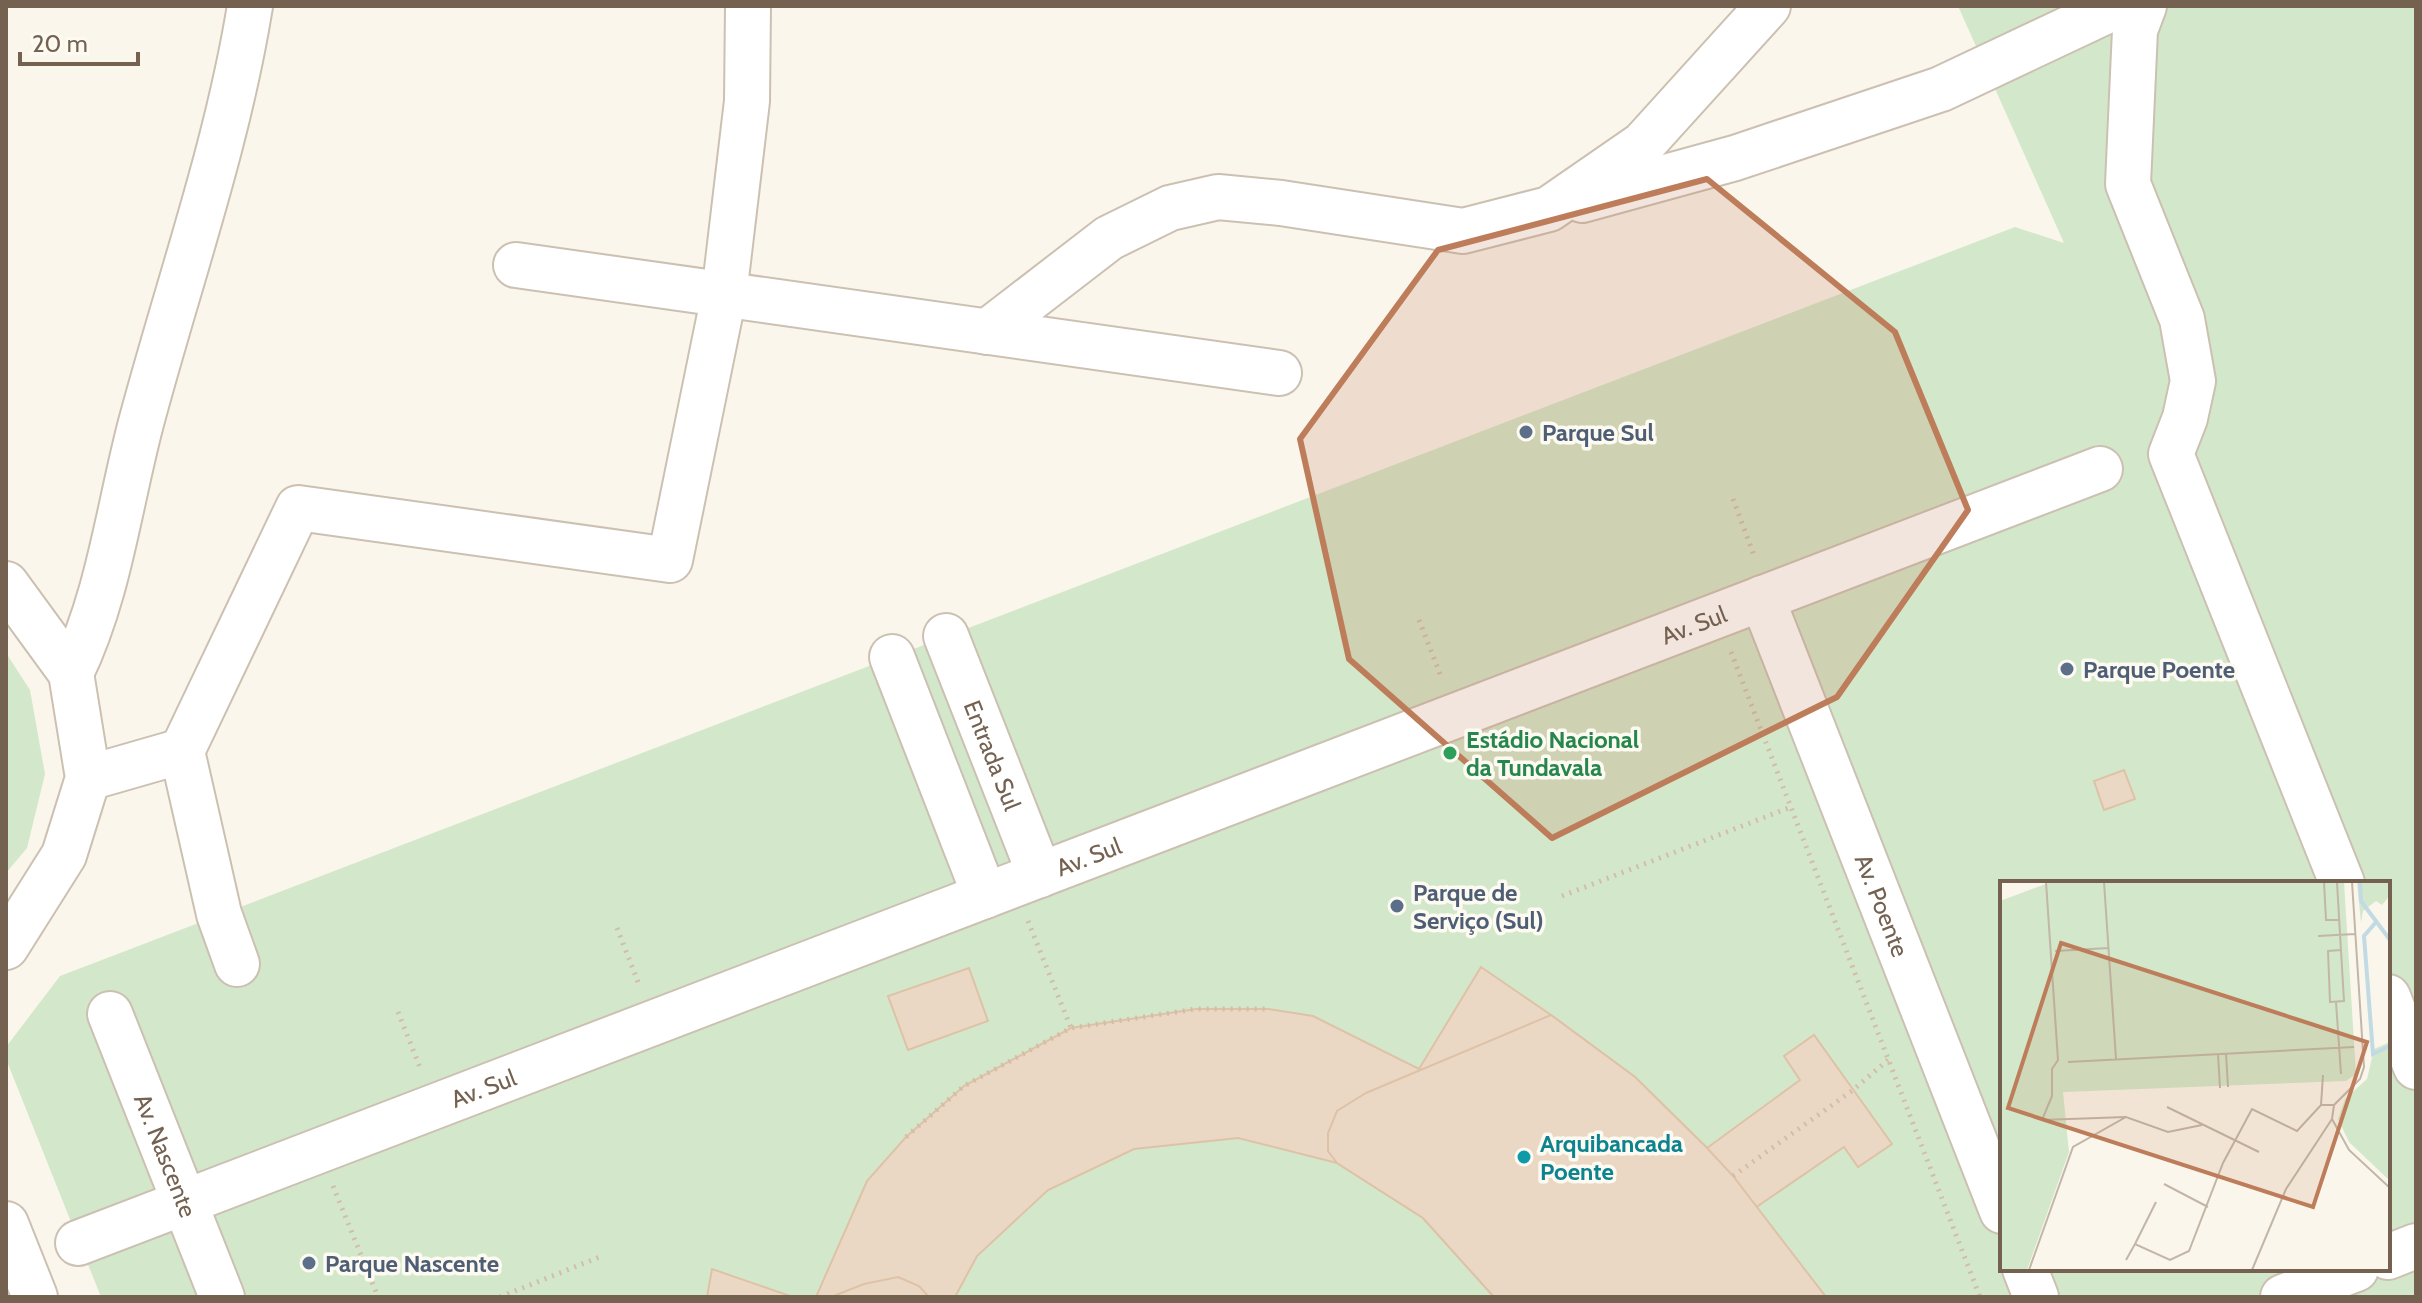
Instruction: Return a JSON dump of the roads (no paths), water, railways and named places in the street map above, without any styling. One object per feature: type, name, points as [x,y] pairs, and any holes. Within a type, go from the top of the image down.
[{"type":"street","points":[[71,673],[97,607],[141,425],[208,193],[240,64],[250,6]]},
{"type":"street","points":[[237,964],[219,914],[182,751],[298,508],[670,560],[724,295],[747,101],[748,6]]},
{"type":"street","points":[[1549,209],[1643,144],[1768,6]]},
{"type":"street","points":[[987,332],[1109,238],[1170,208],[1218,197],[1281,203],[1463,231],[1735,158],[1941,89],[2117,6]]},
{"type":"street","points":[[2144,6],[2135,30],[2128,184],[2182,319],[2193,381],[2185,418],[2171,454],[2341,881]]},
{"type":"street","points":[[516,265],[1279,373]]},
{"type":"street","name":"Av. Sul","points":[[78,1243],[2100,469]]},
{"type":"street","points":[[6,584],[71,673],[88,778],[64,855],[6,947]]},
{"type":"street","name":"Av. Poente","points":[[1766,597],[2000,1206]]},
{"type":"street","name":"Entrada Sul","points":[[946,636],[1013,885]]},
{"type":"street","points":[[892,657],[1013,885]]},
{"type":"street","points":[[88,778],[182,751]]},
{"type":"street","points":[[2390,1002],[2416,1067]]},
{"type":"street","name":"Av. Nascente","points":[[110,1014],[222,1297]]},
{"type":"street","points":[[6,1224],[35,1297]]},
{"type":"street","points":[[2390,1256],[2416,1246]]},
{"type":"street","points":[[2026,1271],[2036,1297]]},
{"type":"street","points":[[2283,1297],[2351,1271]]},
{"type":"place","name":"Parque Sul","points":[[1526,432]]},
{"type":"place","name":"Parque Poente","points":[[2067,669]]},
{"type":"place","name":"Estádio Nacional da Tundavala","points":[[1450,753]]},
{"type":"place","name":"Parque de Serviço (Sul)","points":[[1397,906]]},
{"type":"place","name":"Arquibancada Poente","points":[[1524,1157]]},
{"type":"place","name":"Parque Nascente","points":[[309,1263]]}]
